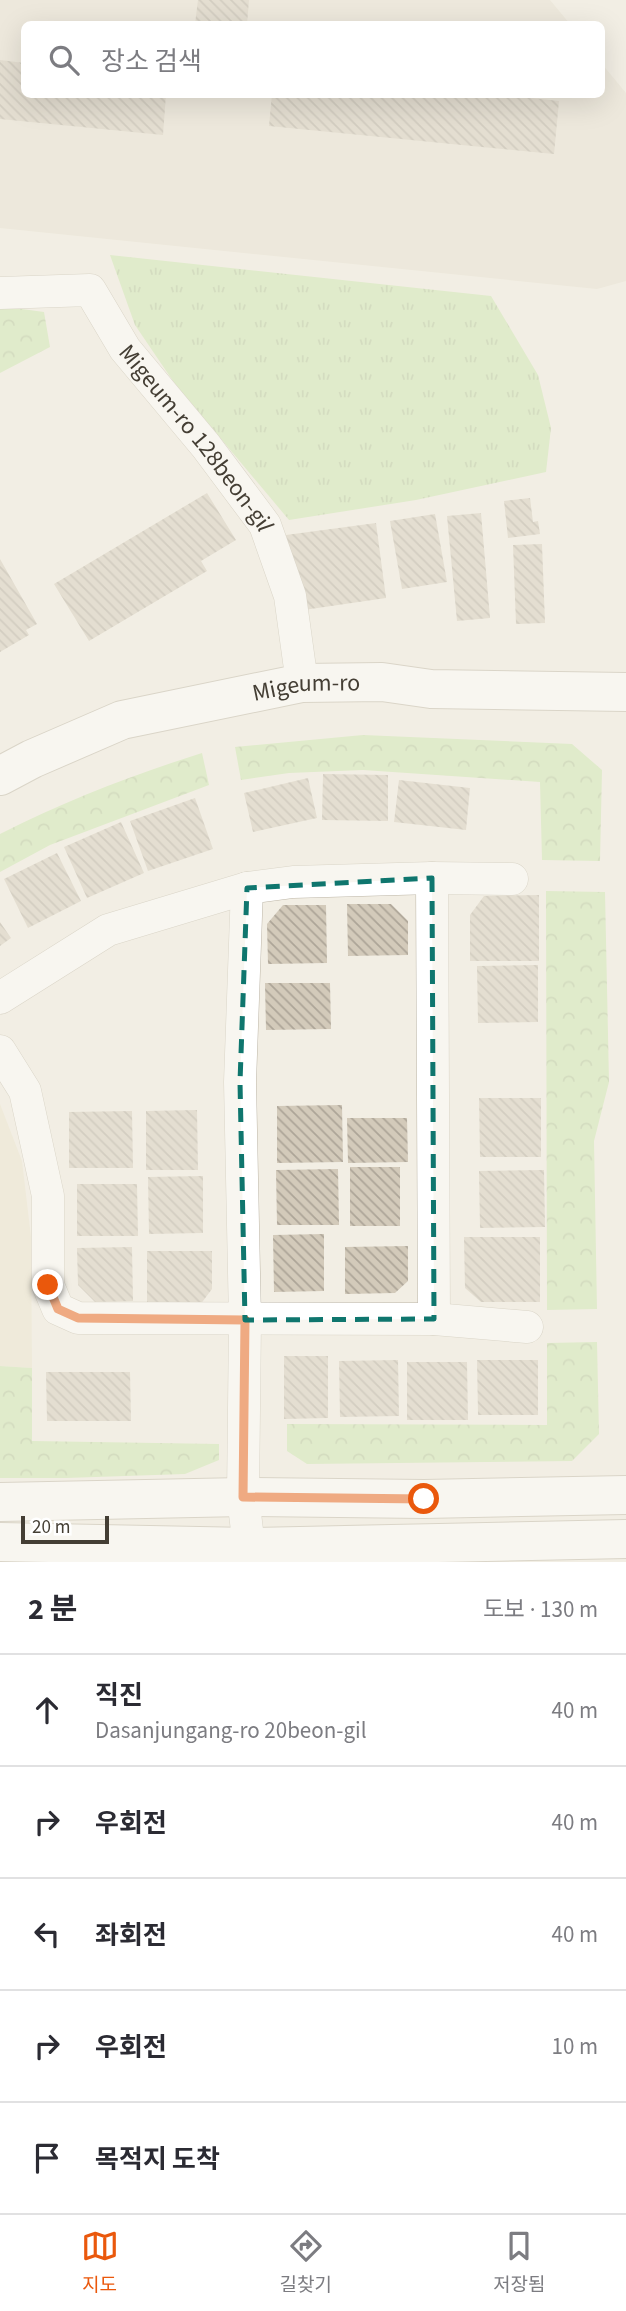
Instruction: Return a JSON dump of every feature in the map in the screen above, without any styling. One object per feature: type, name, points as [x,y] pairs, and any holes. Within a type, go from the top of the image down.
[{"type":"street","name":"Migeum-ro 128beon-gil","points":[[0,293],[90,290],[125,349],[206,446],[265,525],[290,596],[302,683]]},
{"type":"street","name":"Migeum-ro","points":[[0,776],[32,759],[122,720],[302,683],[382,682],[431,689],[626,692]]},
{"type":"street","points":[[432,878],[434,1319]]},
{"type":"street","points":[[0,998],[108,930],[247,888],[293,882],[512,879]]},
{"type":"street","points":[[247,888],[240,1082],[245,1320],[243,1497],[249,1547]]},
{"type":"street","points":[[0,1051],[25,1091],[48,1196],[48,1285],[58,1309],[78,1318],[434,1319],[527,1326]]},
{"type":"street","points":[[0,1502],[243,1497],[424,1499],[626,1494]]},
{"type":"street","points":[[0,1542],[249,1547],[626,1539]]},
{"type":"highlighted area","points":[[432,878],[434,1319],[245,1320],[240,1082],[247,888]]},
{"type":"shaded area","points":[[0,0],[550,0],[568,21],[21,21],[21,98],[605,98],[605,68],[626,93],[626,281],[597,289],[0,228]]},
{"type":"shaded area","points":[[0,1104],[22,1161],[31,1237],[32,1368],[0,1366]]},
{"type":"green space","points":[[110,255],[491,296],[538,375],[551,428],[546,472],[416,500],[289,520],[175,384],[135,325]]},
{"type":"green space","points":[[0,306],[44,312],[50,347],[0,373]]},
{"type":"green space","points":[[363,735],[572,744],[602,770],[600,861],[542,860],[540,782],[363,770],[289,773],[241,780],[235,747]]},
{"type":"green space","points":[[202,753],[209,785],[50,845],[0,872],[0,834],[99,789]]},
{"type":"green space","points":[[546,891],[605,892],[609,1082],[594,1141],[597,1309],[547,1310]]},
{"type":"green space","points":[[597,1342],[599,1434],[572,1461],[307,1464],[287,1451],[287,1424],[547,1425],[547,1343]]},
{"type":"green space","points":[[0,1366],[32,1368],[32,1441],[219,1444],[219,1460],[185,1474],[0,1478]]},
{"type":"building","points":[[198,0],[249,0],[247,21],[195,21]]},
{"type":"building","points":[[0,60],[21,63],[21,98],[166,98],[163,135],[0,119]]},
{"type":"building","points":[[272,98],[531,98],[559,101],[554,154],[269,126]]},
{"type":"building","points":[[207,493],[236,540],[201,561],[207,571],[89,641],[54,584]]},
{"type":"building","points":[[530,498],[533,522],[538,521],[540,534],[508,538],[504,501]]},
{"type":"building","points":[[481,513],[490,618],[457,621],[447,516]]},
{"type":"building","points":[[435,514],[447,582],[402,589],[390,521]]},
{"type":"building","points":[[376,523],[386,598],[297,611],[286,535]]},
{"type":"building","points":[[542,544],[545,623],[516,624],[513,545]]},
{"type":"building","points":[[0,559],[37,624],[26,630],[29,635],[0,652]]},
{"type":"building","points":[[323,774],[388,775],[388,821],[322,820]]},
{"type":"building","points":[[308,778],[317,818],[253,832],[244,793]]},
{"type":"building","points":[[399,780],[470,788],[466,830],[394,822]]},
{"type":"building","points":[[195,798],[213,849],[148,871],[130,821]]},
{"type":"building","points":[[121,822],[144,873],[87,898],[64,847]]},
{"type":"building","points":[[57,853],[81,901],[28,928],[4,879]]},
{"type":"building","points":[[539,895],[539,961],[470,961],[470,915],[484,896]]},
{"type":"building","points":[[347,904],[391,904],[408,921],[408,955],[348,956]]},
{"type":"building","points":[[283,905],[326,905],[327,963],[268,964],[267,924]]},
{"type":"building","points":[[0,922],[11,938],[0,946]]},
{"type":"building","points":[[538,965],[538,1022],[478,1023],[477,966]]},
{"type":"building","points":[[265,983],[330,983],[331,1029],[266,1030]]},
{"type":"building","points":[[479,1098],[541,1098],[541,1157],[480,1157]]},
{"type":"building","points":[[342,1105],[343,1162],[277,1163],[277,1106]]},
{"type":"building","points":[[197,1110],[198,1170],[146,1170],[146,1111]]},
{"type":"building","points":[[132,1111],[133,1168],[69,1168],[69,1112]]},
{"type":"building","points":[[347,1118],[407,1118],[408,1162],[348,1163]]},
{"type":"building","points":[[350,1167],[400,1167],[400,1226],[350,1226]]},
{"type":"building","points":[[338,1169],[339,1225],[277,1225],[276,1170]]},
{"type":"building","points":[[544,1170],[545,1227],[480,1228],[479,1171]]},
{"type":"building","points":[[203,1176],[203,1233],[149,1234],[148,1177]]},
{"type":"building","points":[[77,1184],[137,1184],[138,1236],[77,1236]]},
{"type":"building","points":[[324,1234],[324,1291],[274,1292],[273,1235]]},
{"type":"building","points":[[464,1237],[540,1237],[540,1302],[481,1302],[465,1288]]},
{"type":"building","points":[[408,1246],[408,1281],[395,1293],[345,1294],[345,1247]]},
{"type":"building","points":[[132,1247],[133,1301],[95,1302],[78,1285],[77,1248]]},
{"type":"building","points":[[147,1251],[212,1251],[212,1289],[200,1305],[147,1306]]},
{"type":"building","points":[[284,1356],[328,1356],[328,1418],[284,1419]]},
{"type":"building","points":[[398,1360],[399,1416],[340,1417],[339,1361]]},
{"type":"building","points":[[477,1360],[538,1360],[538,1415],[478,1415]]},
{"type":"building","points":[[407,1362],[467,1362],[468,1420],[407,1420]]},
{"type":"building","points":[[46,1372],[130,1372],[131,1421],[47,1421]]},
{"type":"route","points":[[48,1285],[58,1309],[78,1318],[245,1320],[243,1497],[424,1499]]}]
